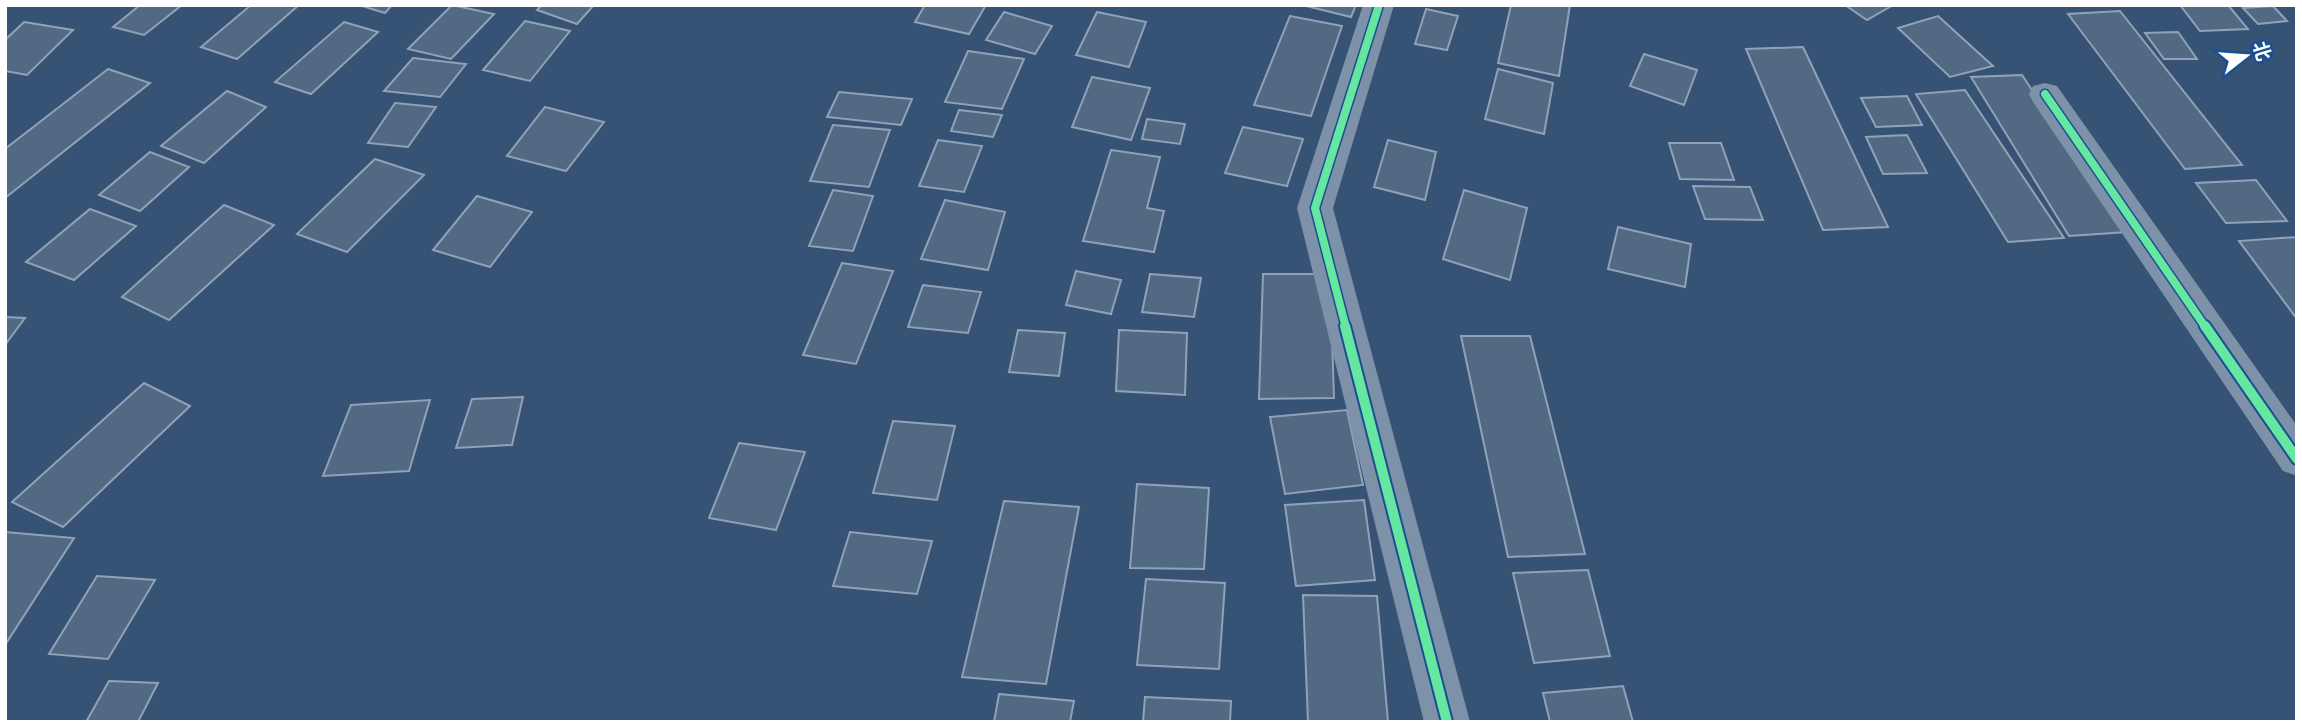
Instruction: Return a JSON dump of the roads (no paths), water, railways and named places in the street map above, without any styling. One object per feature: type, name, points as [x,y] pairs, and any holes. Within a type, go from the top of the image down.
[{"type":"street","points":[[1379,5],[1315,208],[1447,722]]},
{"type":"street","points":[[2045,93],[2297,459]]}]
